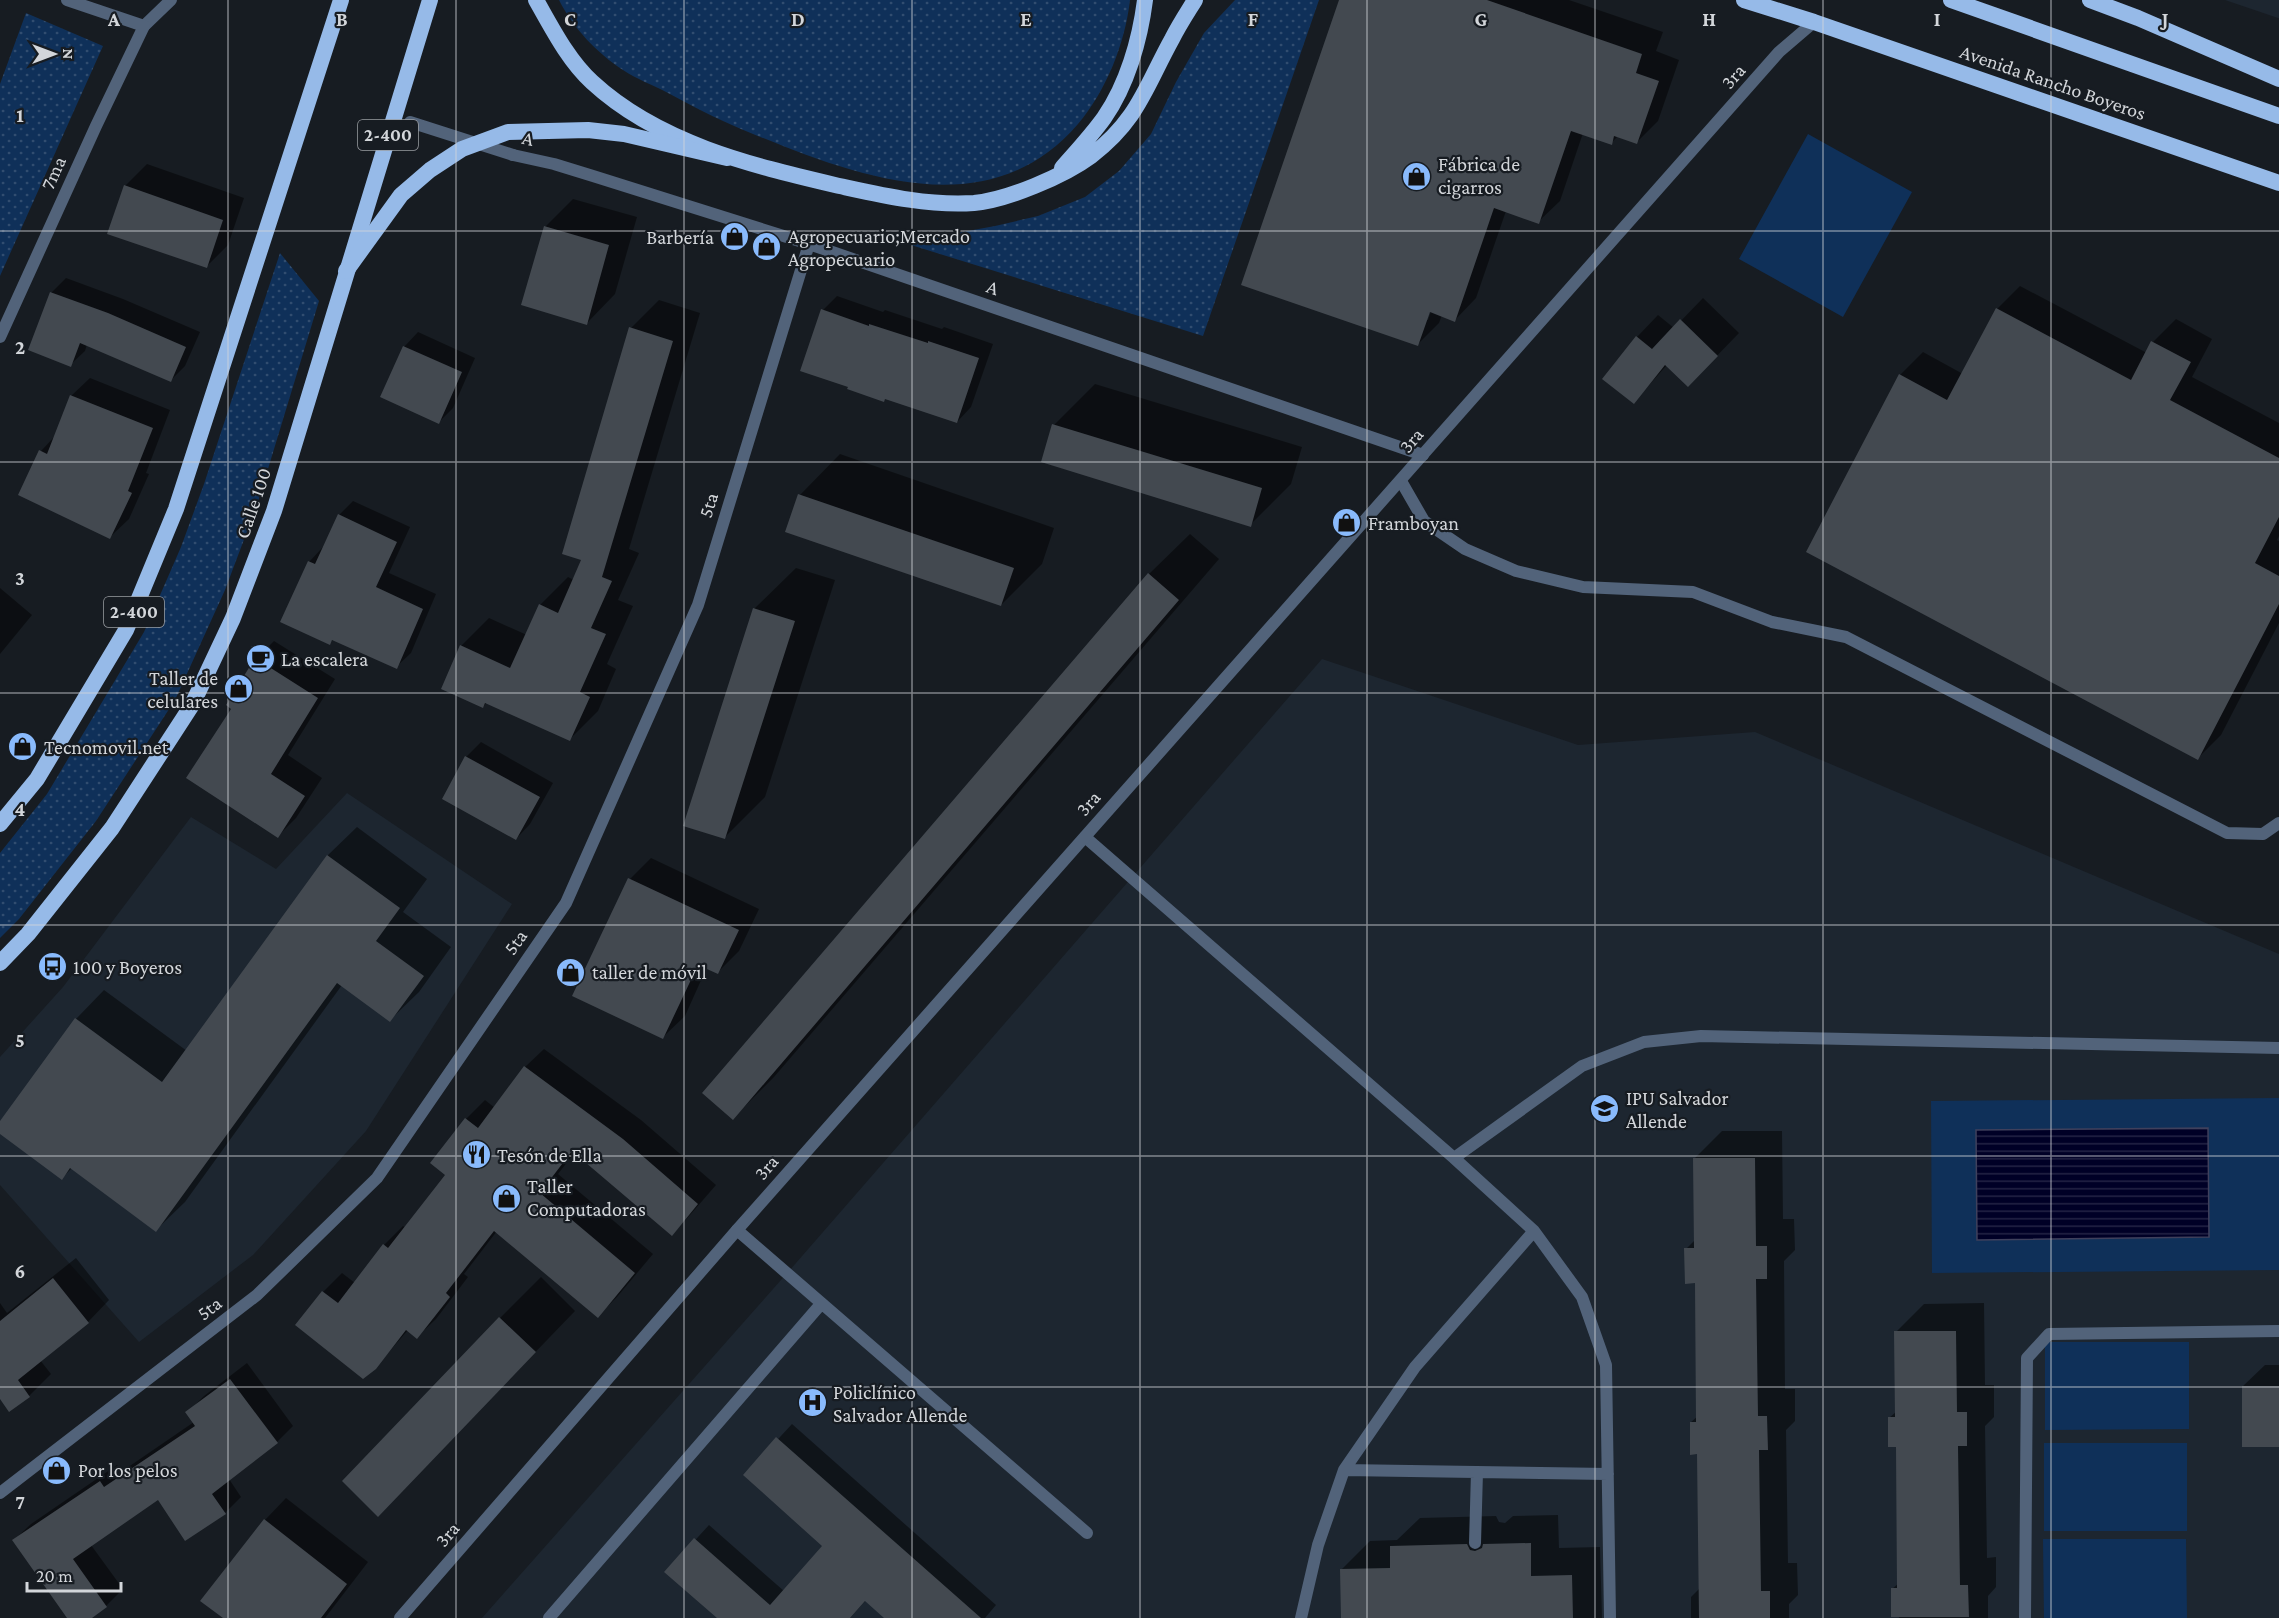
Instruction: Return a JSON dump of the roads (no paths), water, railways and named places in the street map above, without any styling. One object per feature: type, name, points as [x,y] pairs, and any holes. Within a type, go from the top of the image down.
[{"type":"highway","name":"2-400","points":[[0,824],[37,780],[126,630],[176,509],[341,0]]},
{"type":"highway","name":"Calle 100","points":[[0,963],[28,934],[112,828],[192,705],[233,618],[274,511],[429,0]]},
{"type":"highway","points":[[536,0],[561,44],[591,81],[620,105],[651,124],[727,158]]},
{"type":"highway","points":[[1053,177],[1105,117],[1118,93],[1132,58],[1145,0]]},
{"type":"highway","points":[[346,271],[401,195],[430,170],[462,149],[508,132],[554,129],[615,133],[879,195],[949,204],[977,203],[1036,185],[1089,158],[1126,125],[1195,0]]},
{"type":"highway","name":"Avenida Rancho Boyeros","points":[[1744,0],[1814,22],[2279,183]]},
{"type":"highway","points":[[1951,0],[2279,116]]},
{"type":"highway","points":[[2090,0],[2138,18],[2279,79]]},
{"type":"street","points":[[67,0],[144,26],[171,0]]},
{"type":"street","name":"3ra","points":[[400,1618],[736,1230],[1779,52],[1814,22]]},
{"type":"street","name":"7ma","points":[[0,338],[144,26]]},
{"type":"street","name":"A","points":[[410,122],[513,155],[593,176],[809,244],[1423,455]]},
{"type":"street","name":"5ta","points":[[0,1493],[257,1295],[377,1178],[566,903],[698,605],[809,244]]},
{"type":"street","points":[[1401,481],[1424,520],[1465,549],[1516,571],[1583,587],[1693,592],[1772,622],[1846,637],[2227,833],[2263,834],[2279,823]]},
{"type":"street","points":[[1085,837],[1454,1158],[1534,1231],[1582,1297],[1606,1365],[1610,1618]]},
{"type":"street","points":[[1454,1158],[1582,1066],[1644,1042],[1701,1036],[2279,1048]]},
{"type":"street","points":[[736,1230],[1087,1533]]},
{"type":"street","points":[[1301,1618],[1318,1545],[1344,1470],[1415,1366],[1534,1231]]},
{"type":"street","points":[[549,1618],[821,1304]]},
{"type":"street","points":[[2025,1618],[2027,1358],[2049,1334],[2279,1331]]},
{"type":"street","points":[[1344,1470],[1608,1474]]},
{"type":"street","points":[[1475,1543],[1477,1472]]},
{"type":"place","name":"Fábrica de cigarros","points":[[1417,176]]},
{"type":"place","name":"Barbería","points":[[735,237]]},
{"type":"place","name":"Agropecuario;Mercado Agropecuario","points":[[767,247]]},
{"type":"place","name":"Framboyan","points":[[1347,523]]},
{"type":"place","name":"La escalera","points":[[260,659]]},
{"type":"place","name":"Taller de celulares","points":[[239,689]]},
{"type":"place","name":"Tecnomovil.net","points":[[23,747]]},
{"type":"place","name":"100 y Boyeros","points":[[52,967]]},
{"type":"place","name":"taller de móvil","points":[[571,972]]},
{"type":"place","name":"IPU Salvador Allende","points":[[1605,1109]]},
{"type":"place","name":"Tesón de Ella","points":[[476,1155]]},
{"type":"place","name":"Taller Computadoras","points":[[506,1198]]},
{"type":"place","name":"Policlínico Salvador Allende","points":[[812,1403]]},
{"type":"place","name":"Por los pelos","points":[[57,1470]]}]
